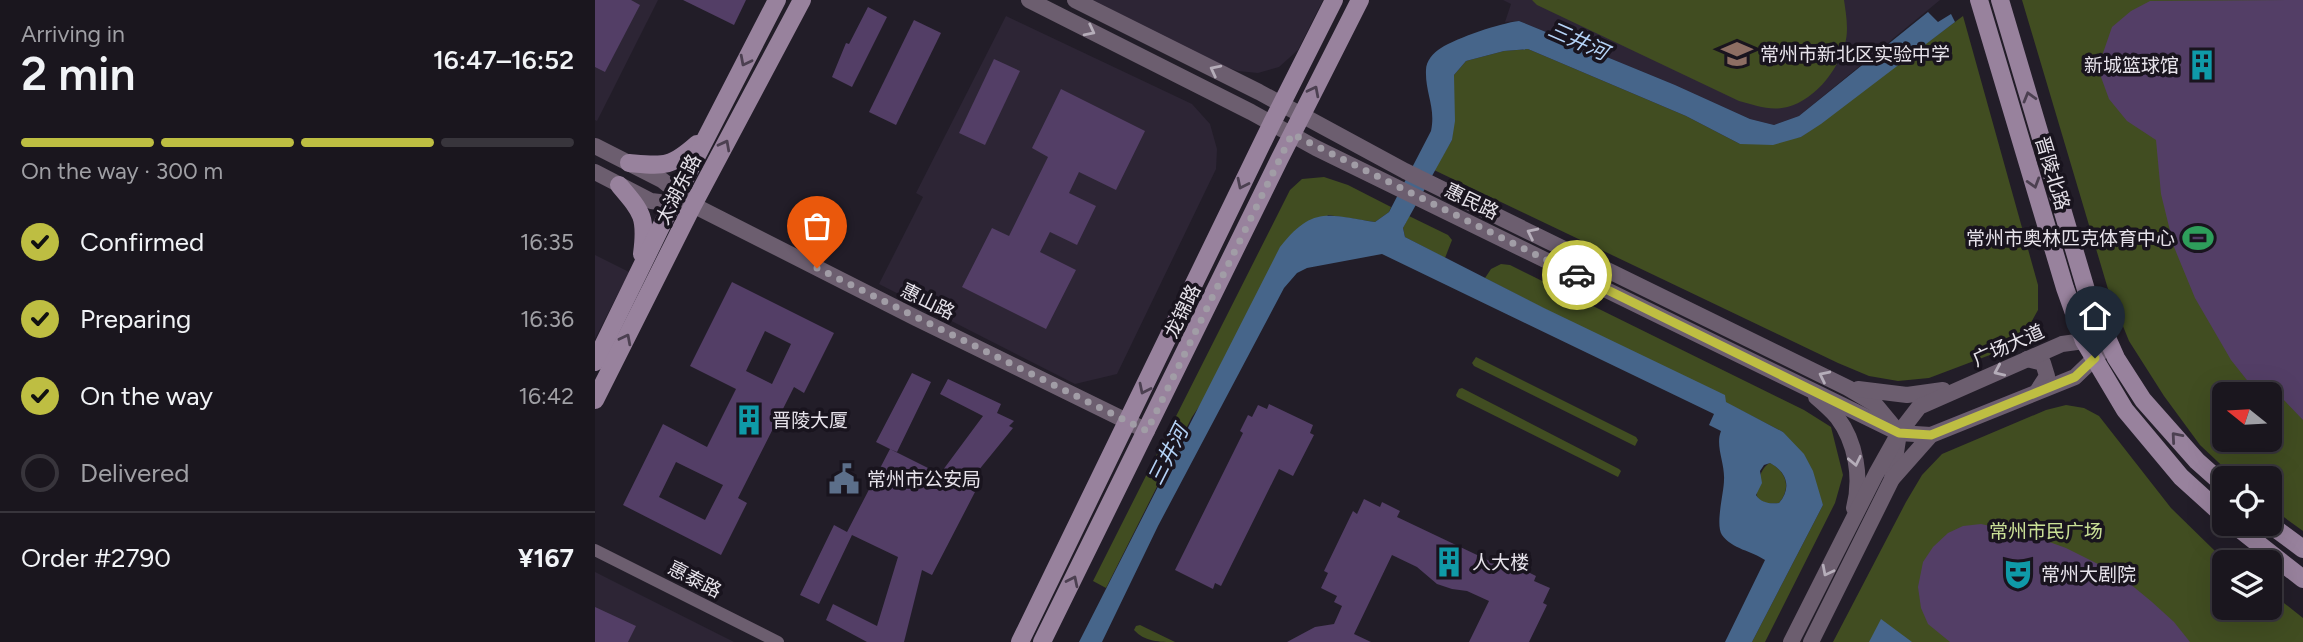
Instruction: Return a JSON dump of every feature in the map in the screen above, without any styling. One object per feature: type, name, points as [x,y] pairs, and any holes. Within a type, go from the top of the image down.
[{"type":"main road","name":"太湖东路","points":[[595,362],[776,0]]},
{"type":"main road","name":"太湖东路","points":[[595,400],[693,205],[802,0]]},
{"type":"main road","name":"龙锦路","points":[[1020,642],[1334,0]]},
{"type":"main road","name":"龙锦路","points":[[1042,642],[1360,0]]},
{"type":"main road","name":"晋陵北路","points":[[1979,0],[2065,288],[2084,341],[2125,410],[2181,477],[2212,505]]},
{"type":"main road","name":"晋陵北路","points":[[2000,0],[2087,293],[2110,344],[2143,400],[2212,474]]},
{"type":"main road","points":[[629,163],[664,166],[682,158],[708,134]]},
{"type":"main road","points":[[619,185],[640,209],[645,231],[641,267]]},
{"type":"main road","points":[[2282,533],[2303,549]]},
{"type":"main road","points":[[2248,536],[2303,579]]},
{"type":"street","name":"惠民路","points":[[1030,0],[1424,201],[1899,433],[1931,435]]},
{"type":"street","name":"惠民路","points":[[1075,0],[1405,171],[1848,388],[1875,404],[1899,433]]},
{"type":"street","name":"惠山路","points":[[595,146],[662,180],[675,199]]},
{"type":"street","name":"惠山路","points":[[595,172],[651,201],[675,199],[693,205],[1147,431]]},
{"type":"street","name":"广场大道","points":[[1791,642],[1899,433],[1919,407],[2062,344],[2084,341],[2110,344]]},
{"type":"street","points":[[1811,642],[1892,479],[1931,435],[2075,377],[2110,344]]},
{"type":"street","points":[[2027,359],[2043,363],[2047,376],[2038,390]]},
{"type":"street","points":[[1804,386],[1837,416],[1850,440],[1857,470],[1856,500],[1849,528]]},
{"type":"street","points":[[1848,388],[1907,395],[1966,386]]},
{"type":"street","points":[[1892,479],[1899,433]]},
{"type":"street","name":"惠泰路","points":[[595,550],[778,642]]},
{"type":"shaded area","points":[[595,0],[658,0],[597,121],[595,120]]},
{"type":"shaded area","points":[[1093,0],[1323,0],[1298,50],[1279,67],[1258,73],[1238,71],[1217,64]]},
{"type":"shaded area","name":"常州市新北区实验中学","points":[[1503,0],[1940,0],[1799,116],[1774,125],[1750,119],[1519,21],[1505,22],[1511,4]]},
{"type":"shaded area","points":[[1006,16],[1192,104],[1210,124],[1217,149],[1216,169],[1117,374],[1075,384],[879,284],[923,197],[916,193]]},
{"type":"shaded area","points":[[595,255],[629,272],[595,339]]},
{"type":"shaded area","points":[[595,572],[734,642],[595,642]]},
{"type":"green space","name":"常州市新北区实验中学","points":[[1532,0],[1844,0],[1846,39],[1842,54],[1830,75],[1813,93],[1793,105],[1766,108],[1739,101],[1537,5]]},
{"type":"green space","name":"常州市奥林匹克体育中心","points":[[2022,0],[2303,0],[2303,531],[2282,516],[2282,466],[2222,466],[2200,445],[2164,396],[2129,341],[2108,289]]},
{"type":"green space","points":[[1963,16],[2038,285],[2038,310],[2019,344],[1929,378],[1898,381],[1869,376],[1838,363],[1434,170],[1452,140],[1454,75],[1466,61],[1504,51],[1528,49],[1686,116],[1740,144],[1801,137]]},
{"type":"green space","points":[[1324,177],[1348,185],[1391,207],[1389,212],[1375,222],[1328,215],[1192,417],[1106,588],[1093,581],[1290,190],[1302,179]]},
{"type":"green space","points":[[1409,216],[1448,235],[1452,240],[1445,258],[1405,237],[1403,228]]},
{"type":"green space","points":[[1501,264],[1510,265],[1804,410],[1831,427],[1843,475],[1835,503],[1765,642],[1752,642],[1823,505],[1783,432],[1485,278],[1491,269]]},
{"type":"green space","points":[[1476,357],[1636,437],[1638,440],[1635,446],[1474,366],[1472,363]]},
{"type":"green space","points":[[1462,388],[1619,469],[1621,471],[1618,477],[1457,397],[1459,389]]},
{"type":"green space","name":"常州市民广场","points":[[2066,405],[2084,408],[2099,416],[2171,508],[2214,550],[2212,620],[2282,620],[2282,601],[2303,618],[2303,642],[1833,642],[1922,475],[1942,454],[2046,410]]},
{"type":"green space","points":[[1770,463],[1776,466],[1785,480],[1785,492],[1779,503],[1765,502],[1757,495],[1761,474]]},
{"type":"green space","points":[[1140,625],[1175,642],[1143,637],[1134,630]]},
{"type":"water","points":[[1928,12],[1938,22],[1951,14],[1955,22],[1821,124],[1801,137],[1773,145],[1740,144],[1686,116],[1528,49],[1504,51],[1466,61],[1454,75],[1455,121],[1452,140],[1403,228],[1405,237],[1544,308],[1725,395],[1726,402],[1783,432],[1804,454],[1813,471],[1823,505],[1752,642],[1725,642],[1765,560],[1731,544],[1720,530],[1724,474],[1719,443],[1721,431],[1709,425],[1714,414],[1382,254],[1307,268],[1297,273],[1284,288],[1158,526],[1102,642],[1079,642],[1280,247],[1302,224],[1312,219],[1333,216],[1375,222],[1389,212],[1431,131],[1432,115],[1426,67],[1438,50],[1479,32],[1519,21],[1750,119],[1774,125],[1799,116]],"holes":[[[1770,463],[1786,481],[1783,497],[1779,503],[1760,500],[1756,495],[1762,483],[1760,471],[1764,465]]]},
{"type":"water","points":[[1881,619],[1912,642],[1869,642]]},
{"type":"building","points":[[595,0],[631,0],[640,5],[605,72],[595,67]]},
{"type":"building","points":[[683,0],[746,0],[734,25]]},
{"type":"building","points":[[2303,0],[2303,420],[2282,398],[2282,382],[2248,382],[2231,360],[2195,298],[2174,247],[2161,194],[2156,140],[2127,121],[2109,99],[2101,77],[2103,53],[2112,27],[2131,11],[2150,1]]},
{"type":"building","points":[[868,7],[887,17],[852,87],[832,77],[846,43],[849,44]]},
{"type":"building","points":[[914,20],[941,33],[896,125],[869,112]]},
{"type":"building","points":[[994,59],[1020,71],[985,145],[959,133]]},
{"type":"building","points":[[1061,89],[1145,131],[1116,190],[1079,172],[1069,193],[1096,206],[1077,245],[1050,232],[1040,252],[1076,270],[1046,329],[962,287],[992,228],[1009,236],[1048,157],[1032,148]]},
{"type":"building","points":[[732,282],[834,333],[804,393],[794,387],[738,498],[747,503],[721,555],[623,505],[663,424],[707,447],[736,389],[690,366]],"holes":[[[765,331],[791,344],[772,384],[746,371]],[[676,462],[723,485],[705,520],[659,497]]]},
{"type":"building","points":[[912,373],[931,382],[897,452],[876,442]]},
{"type":"building","points":[[948,379],[1001,404],[997,413],[1014,421],[1009,426],[1013,428],[965,487],[975,492],[932,575],[922,570],[904,642],[867,642],[826,620],[833,604],[877,626],[898,557],[852,535],[819,604],[800,595],[834,525],[847,532],[890,449],[940,474],[983,416],[940,394]]},
{"type":"building","points":[[1269,404],[1313,425],[1310,433],[1314,435],[1293,476],[1279,469],[1221,586],[1215,583],[1213,589],[1175,570],[1243,433],[1240,431],[1248,415],[1252,417],[1258,405],[1267,409]]},
{"type":"building","points":[[1364,499],[1380,507],[1382,502],[1400,511],[1397,517],[1515,573],[1518,567],[1536,576],[1534,581],[1550,588],[1543,603],[1547,605],[1529,642],[1469,642],[1489,601],[1467,591],[1437,584],[1417,567],[1392,555],[1354,634],[1371,642],[1287,642],[1315,627],[1334,624],[1342,606],[1334,602],[1337,596],[1321,588],[1328,573],[1324,571],[1353,511],[1357,514]]},
{"type":"building","name":"常州大剧院","points":[[1981,524],[2027,534],[2066,548],[2102,566],[2152,602],[2174,622],[2190,642],[1950,642],[1928,624],[1921,608],[1918,587],[1923,562],[1933,547],[1948,533],[1963,526]]},
{"type":"building","points":[[595,607],[636,626],[628,642],[595,642]]},
{"type":"way so far","points":[[817,268],[1147,431],[1292,134],[1577,275]]},
{"type":"place","name":"常州市新北区实验中学","points":[[1737,54]]},
{"type":"place","name":"新城篮球馆","points":[[2202,65]]},
{"type":"place","name":"常州市奥林匹克体育中心","points":[[2198,238]]},
{"type":"place","name":"晋陵大厦","points":[[749,420]]},
{"type":"place","name":"常州市公安局","points":[[844,479]]},
{"type":"place","name":"人大楼","points":[[1449,562]]},
{"type":"place","name":"常州大剧院","points":[[2018,574]]},
{"type":"route","points":[[1577,275],[1899,433],[1931,435],[2075,377],[2095,358]]},
{"type":"water label","name":"三井河","points":[[1578,41]]},
{"type":"water label","name":"三井河","points":[[1168,455]]}]
